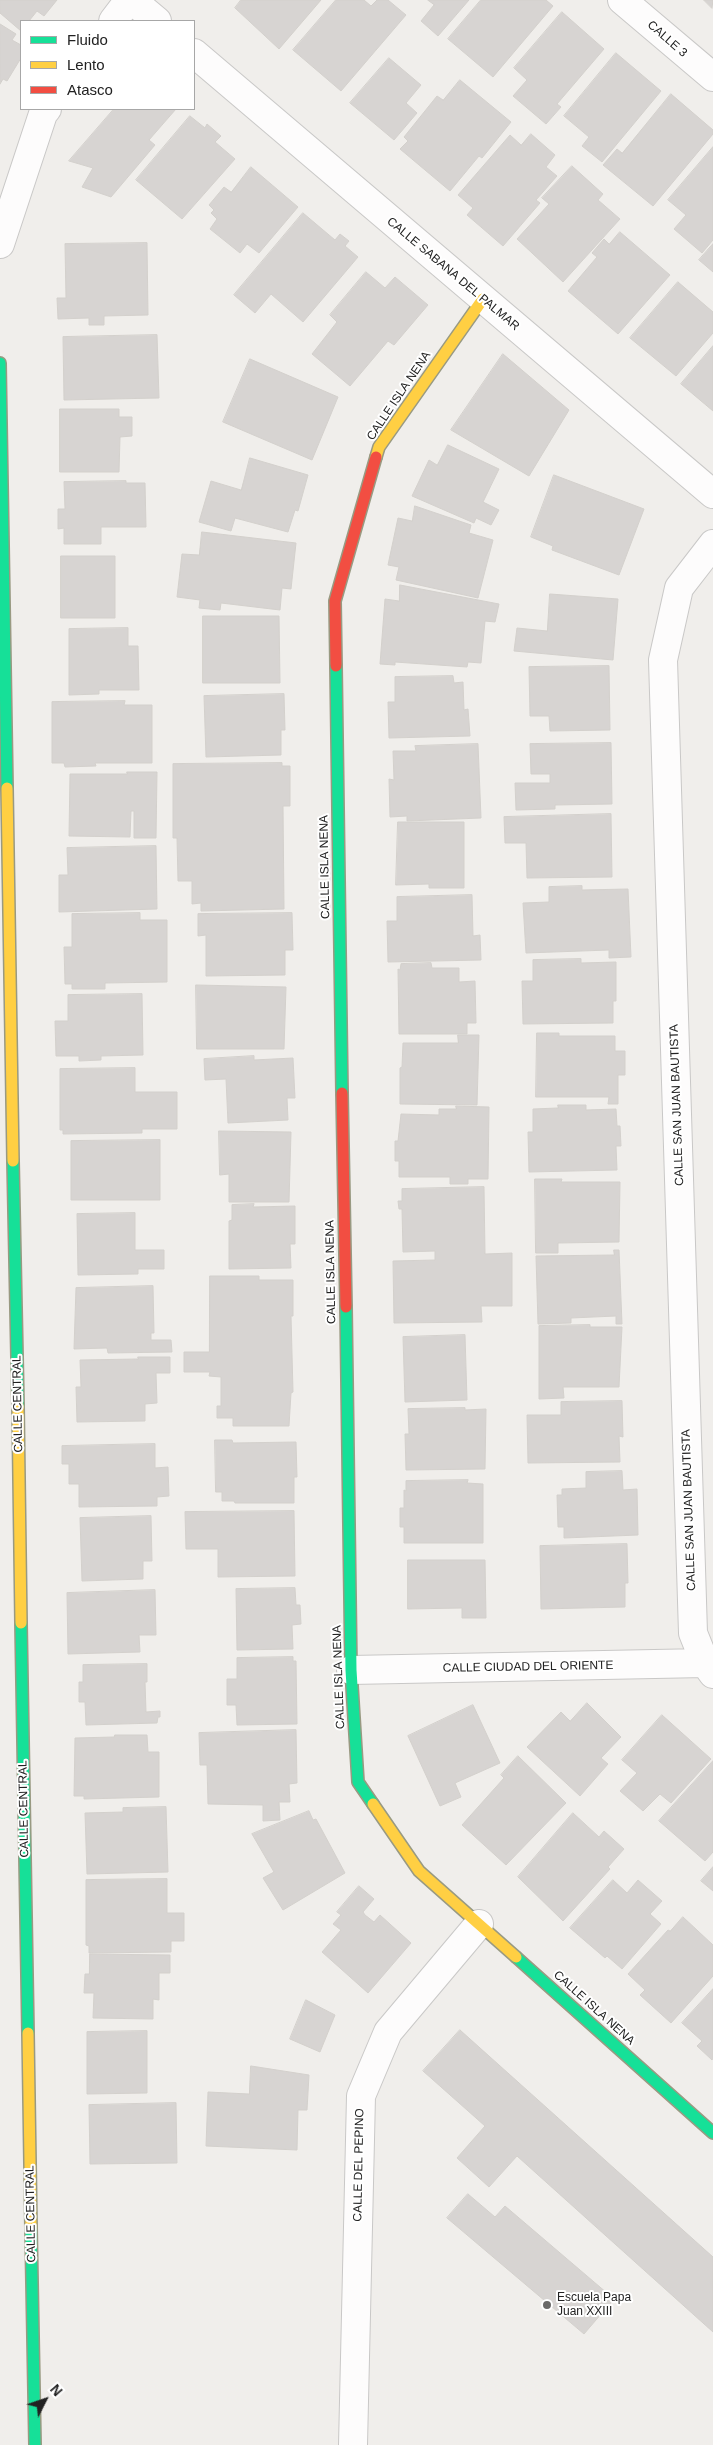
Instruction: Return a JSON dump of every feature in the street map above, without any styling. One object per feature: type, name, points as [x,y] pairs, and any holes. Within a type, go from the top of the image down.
[{"type":"street","points":[[114,20],[131,0],[156,20]]},
{"type":"street","name":"CALLE 3","points":[[622,0],[713,77]]},
{"type":"street","name":"CALLE SABANA DEL PALMAR","points":[[195,54],[713,494]]},
{"type":"street","points":[[0,244],[43,114],[46,110]]},
{"type":"street","name":"CALLE ISLA NENA","points":[[483,299],[379,448],[335,601],[351,1670],[358,1782],[419,1870],[713,2133]]},
{"type":"street","name":"CALLE CENTRAL","points":[[0,363],[9,1391],[35,2445]]},
{"type":"street","name":"CALLE SAN JUAN BAUTISTA","points":[[709,1668],[693,1633],[663,660],[679,588],[713,544]]},
{"type":"street","name":"CALLE CIUDAD DEL ORIENTE","points":[[351,1670],[709,1668]]},
{"type":"street","name":"CALLE DEL PEPINO","points":[[353,2445],[361,2096],[388,2032],[479,1924]]},
{"type":"building","points":[[0,0],[57,0],[44,16],[37,11],[30,20],[20,20],[20,30],[0,13]]},
{"type":"building","points":[[241,0],[321,0],[279,49],[235,8]]},
{"type":"building","points":[[336,0],[364,0],[371,6],[377,0],[388,0],[406,15],[341,91],[293,50]]},
{"type":"building","points":[[428,0],[469,0],[438,36],[421,21],[434,5]]},
{"type":"building","points":[[481,0],[546,0],[553,6],[493,77],[448,39]]},
{"type":"building","points":[[704,0],[713,0],[712,8]]},
{"type":"building","points":[[562,12],[604,49],[557,104],[561,107],[546,124],[513,96],[527,80],[514,68]]},
{"type":"building","points":[[0,24],[16,34],[12,40],[20,44],[20,60],[7,81],[3,79],[0,84]]},
{"type":"building","points":[[616,53],[661,91],[602,162],[582,146],[589,137],[564,116]]},
{"type":"building","points":[[389,58],[421,85],[406,103],[417,113],[394,140],[350,103]]},
{"type":"building","points":[[460,80],[511,122],[482,158],[479,156],[450,191],[400,149],[408,141],[404,137],[437,96],[443,100]]},
{"type":"building","points":[[671,94],[713,130],[713,134],[653,206],[603,165],[617,149],[622,153]]},
{"type":"building","points":[[113,110],[175,110],[149,140],[155,145],[111,197],[82,187],[93,168],[69,161]]},
{"type":"building","points":[[190,116],[205,128],[207,124],[221,136],[215,142],[235,159],[182,219],[136,180]]},
{"type":"building","points":[[531,134],[555,155],[546,167],[557,176],[536,200],[540,203],[503,246],[467,215],[473,208],[458,195],[510,135],[521,145]]},
{"type":"building","points":[[713,147],[713,240],[702,253],[674,229],[686,215],[668,200]]},
{"type":"building","points":[[572,166],[603,194],[598,200],[620,219],[563,282],[517,239],[549,204],[542,198]]},
{"type":"building","points":[[251,167],[298,207],[259,253],[247,244],[240,253],[210,229],[217,219],[211,213],[214,210],[209,205],[224,187],[231,192]]},
{"type":"building","points":[[303,213],[335,240],[340,234],[349,241],[345,246],[358,257],[303,322],[271,294],[255,313],[234,295]]},
{"type":"building","points":[[620,232],[670,275],[618,334],[568,291],[597,257],[592,253],[604,239],[609,244]]},
{"type":"building","points":[[147,243],[148,315],[104,316],[104,325],[89,325],[89,318],[58,319],[57,298],[66,298],[65,244]]},
{"type":"building","points":[[713,244],[713,272],[699,260]]},
{"type":"building","points":[[366,272],[385,288],[395,277],[428,305],[394,345],[388,341],[350,386],[312,354],[337,322],[330,315]]},
{"type":"building","points":[[678,282],[713,312],[713,333],[676,376],[630,338]]},
{"type":"building","points":[[157,335],[159,398],[64,400],[63,337]]},
{"type":"building","points":[[713,346],[713,411],[681,384]]},
{"type":"building","points":[[503,354],[569,410],[529,476],[451,430]]},
{"type":"building","points":[[250,359],[338,397],[312,460],[223,422]]},
{"type":"building","points":[[60,409],[119,409],[119,417],[132,417],[132,436],[120,437],[119,472],[60,472]]},
{"type":"building","points":[[448,445],[499,469],[483,502],[499,510],[491,525],[476,518],[474,523],[412,496],[429,460],[437,465]]},
{"type":"building","points":[[250,458],[308,475],[298,511],[295,510],[288,532],[235,518],[231,531],[199,522],[211,481],[241,490]]},
{"type":"building","points":[[554,475],[644,509],[619,575],[552,550],[553,546],[531,537]]},
{"type":"building","points":[[126,481],[126,483],[145,483],[146,527],[101,527],[101,544],[64,544],[64,528],[58,529],[58,509],[65,509],[64,482]]},
{"type":"building","points":[[415,506],[471,525],[469,533],[493,540],[478,598],[396,580],[399,567],[388,565],[398,518],[412,521]]},
{"type":"building","points":[[202,532],[296,543],[291,589],[282,588],[280,610],[221,603],[220,610],[199,608],[200,600],[177,597],[182,554],[199,555]]},
{"type":"building","points":[[61,556],[115,556],[115,618],[61,618]]},
{"type":"building","points":[[400,585],[499,604],[495,622],[485,621],[481,663],[468,662],[467,667],[395,662],[395,665],[380,664],[385,599],[399,601]]},
{"type":"building","points":[[550,594],[618,599],[613,660],[514,651],[517,628],[547,631]]},
{"type":"building","points":[[203,616],[279,616],[280,683],[203,683]]},
{"type":"building","points":[[128,628],[128,646],[138,646],[139,690],[99,690],[99,694],[69,695],[69,629]]},
{"type":"building","points":[[609,666],[610,730],[550,731],[549,716],[530,716],[529,667]]},
{"type":"building","points":[[453,676],[454,683],[463,682],[464,710],[468,709],[470,736],[389,738],[388,702],[395,702],[395,677]]},
{"type":"building","points":[[284,694],[285,730],[281,730],[281,755],[206,757],[204,696]]},
{"type":"building","points":[[125,701],[124,705],[152,705],[152,763],[95,763],[96,766],[65,767],[64,763],[52,763],[52,702]]},
{"type":"building","points":[[611,743],[612,804],[555,805],[555,809],[516,810],[515,783],[550,783],[550,774],[531,774],[530,744]]},
{"type":"building","points":[[478,744],[481,818],[407,821],[407,816],[390,817],[389,779],[394,780],[393,751],[416,751],[415,746]]},
{"type":"building","points":[[282,763],[282,766],[290,766],[290,806],[283,806],[284,909],[201,911],[201,903],[192,904],[192,881],[178,881],[177,838],[173,838],[173,764]]},
{"type":"building","points":[[127,772],[157,772],[156,838],[134,838],[134,811],[131,811],[130,837],[69,836],[70,774],[127,774]]},
{"type":"building","points":[[611,814],[612,877],[527,878],[526,843],[505,843],[504,817]]},
{"type":"building","points":[[398,822],[464,822],[464,888],[429,888],[429,884],[396,885]]},
{"type":"building","points":[[156,846],[157,909],[59,912],[59,875],[68,875],[67,848]]},
{"type":"building","points":[[582,886],[582,890],[628,889],[631,957],[609,958],[609,950],[526,953],[523,903],[549,902],[549,887]]},
{"type":"building","points":[[472,895],[473,936],[480,935],[481,960],[388,962],[387,921],[397,921],[397,897]]},
{"type":"building","points":[[140,913],[140,920],[167,920],[167,982],[105,983],[105,989],[72,989],[72,984],[65,984],[64,947],[72,947],[72,914]]},
{"type":"building","points":[[292,913],[293,950],[285,950],[285,975],[206,976],[206,935],[198,936],[198,914]]},
{"type":"building","points":[[581,959],[581,963],[616,962],[616,1001],[613,1001],[613,1023],[523,1024],[522,981],[533,981],[533,960]]},
{"type":"building","points":[[431,963],[432,968],[459,968],[459,982],[475,981],[476,1023],[467,1023],[467,1034],[399,1034],[398,969],[400,970],[401,964]]},
{"type":"building","points":[[196,985],[286,987],[284,1049],[197,1049]]},
{"type":"building","points":[[142,994],[143,1055],[101,1056],[101,1060],[79,1061],[79,1056],[56,1056],[55,1021],[68,1021],[68,995]]},
{"type":"building","points":[[537,1033],[559,1033],[559,1036],[615,1036],[615,1051],[625,1051],[625,1075],[618,1075],[618,1104],[608,1104],[609,1097],[536,1097]]},
{"type":"building","points":[[458,1035],[479,1035],[477,1105],[400,1104],[400,1068],[402,1067],[403,1043],[458,1043]]},
{"type":"building","points":[[254,1056],[254,1060],[293,1058],[295,1098],[287,1098],[288,1120],[228,1123],[226,1079],[205,1080],[204,1059]]},
{"type":"building","points":[[135,1068],[135,1092],[177,1092],[177,1129],[142,1129],[142,1133],[63,1134],[63,1130],[60,1130],[60,1069]]},
{"type":"building","points":[[558,1105],[586,1105],[586,1110],[616,1109],[617,1126],[620,1126],[621,1146],[616,1146],[617,1170],[529,1172],[528,1132],[533,1132],[533,1109],[558,1108]]},
{"type":"building","points":[[456,1106],[489,1107],[488,1179],[468,1179],[468,1184],[450,1184],[450,1177],[399,1177],[399,1161],[395,1161],[395,1141],[398,1141],[401,1114],[439,1115],[439,1109],[456,1109]]},
{"type":"building","points":[[219,1131],[291,1132],[289,1202],[229,1202],[229,1174],[220,1175]]},
{"type":"building","points":[[160,1140],[160,1200],[71,1200],[71,1141]]},
{"type":"building","points":[[535,1179],[562,1179],[561,1182],[620,1182],[619,1242],[558,1243],[558,1253],[536,1253]]},
{"type":"building","points":[[484,1187],[485,1254],[512,1253],[512,1306],[481,1306],[482,1322],[394,1323],[393,1261],[435,1260],[435,1251],[403,1252],[402,1209],[399,1209],[398,1201],[402,1201],[402,1189]]},
{"type":"building","points":[[254,1204],[253,1207],[295,1206],[295,1244],[290,1244],[291,1268],[229,1269],[229,1221],[232,1220],[232,1205]]},
{"type":"building","points":[[135,1213],[135,1250],[164,1250],[164,1269],[138,1269],[138,1274],[78,1275],[77,1214]]},
{"type":"building","points":[[614,1250],[619,1250],[622,1324],[616,1324],[616,1316],[571,1318],[571,1323],[538,1324],[536,1256],[614,1255]]},
{"type":"building","points":[[210,1276],[259,1276],[259,1280],[293,1280],[293,1316],[291,1316],[293,1392],[291,1393],[289,1426],[233,1426],[233,1418],[217,1418],[217,1406],[221,1406],[221,1377],[209,1376],[210,1372],[184,1372],[184,1352],[209,1352]]},
{"type":"building","points":[[153,1286],[154,1333],[151,1333],[151,1340],[171,1340],[172,1352],[108,1353],[107,1348],[74,1349],[76,1288]]},
{"type":"building","points":[[590,1325],[590,1327],[622,1327],[619,1387],[563,1387],[564,1398],[539,1399],[539,1326]]},
{"type":"building","points":[[465,1335],[467,1400],[405,1402],[403,1337]]},
{"type":"building","points":[[138,1357],[170,1357],[170,1373],[156,1373],[157,1403],[145,1404],[145,1421],[77,1422],[76,1387],[81,1387],[80,1360],[138,1359]]},
{"type":"building","points":[[622,1401],[623,1437],[619,1436],[620,1462],[528,1463],[527,1415],[561,1415],[561,1402]]},
{"type":"building","points":[[465,1408],[465,1410],[486,1409],[485,1469],[406,1470],[405,1434],[409,1434],[408,1409]]},
{"type":"building","points":[[215,1440],[232,1440],[233,1443],[296,1442],[297,1477],[294,1477],[294,1503],[235,1503],[234,1501],[222,1501],[222,1492],[216,1492]]},
{"type":"building","points":[[155,1444],[155,1468],[168,1467],[169,1496],[157,1497],[157,1506],[79,1507],[79,1484],[69,1484],[69,1464],[62,1464],[62,1446]]},
{"type":"building","points":[[622,1471],[623,1490],[637,1489],[638,1535],[564,1538],[564,1527],[558,1527],[557,1495],[562,1495],[562,1489],[586,1488],[586,1472]]},
{"type":"building","points":[[468,1480],[467,1483],[483,1484],[483,1543],[404,1543],[404,1527],[400,1527],[400,1508],[404,1508],[406,1481]]},
{"type":"building","points":[[294,1511],[295,1576],[218,1577],[218,1549],[186,1549],[185,1512]]},
{"type":"building","points":[[151,1516],[152,1561],[143,1561],[143,1579],[82,1581],[80,1518]]},
{"type":"building","points":[[627,1544],[628,1583],[625,1583],[625,1607],[541,1609],[540,1546]]},
{"type":"building","points":[[408,1560],[485,1560],[486,1618],[462,1618],[462,1608],[408,1609]]},
{"type":"building","points":[[295,1588],[296,1605],[300,1605],[301,1624],[292,1625],[293,1649],[237,1650],[236,1589]]},
{"type":"building","points":[[155,1590],[156,1635],[139,1635],[140,1652],[68,1654],[67,1593]]},
{"type":"building","points":[[293,1657],[293,1661],[296,1661],[297,1724],[237,1725],[236,1705],[227,1705],[227,1679],[237,1679],[237,1658]]},
{"type":"building","points":[[147,1664],[147,1682],[145,1682],[146,1712],[160,1711],[157,1723],[86,1725],[85,1702],[79,1702],[79,1682],[83,1682],[83,1665]]},
{"type":"building","points":[[587,1703],[621,1737],[601,1758],[608,1764],[580,1796],[527,1747],[561,1712],[570,1721]]},
{"type":"building","points":[[473,1705],[500,1763],[455,1783],[461,1797],[440,1806],[408,1736]]},
{"type":"building","points":[[662,1715],[711,1759],[671,1803],[660,1794],[643,1811],[620,1791],[637,1773],[622,1760]]},
{"type":"building","points":[[296,1730],[297,1783],[289,1784],[290,1802],[279,1802],[280,1820],[263,1821],[263,1805],[208,1804],[207,1765],[200,1765],[199,1733]]},
{"type":"building","points":[[115,1735],[147,1735],[148,1752],[159,1752],[159,1797],[84,1799],[84,1796],[74,1796],[75,1738],[114,1737]]},
{"type":"building","points":[[518,1756],[566,1803],[506,1865],[462,1825],[504,1778],[501,1775]]},
{"type":"building","points":[[713,1761],[713,1852],[705,1861],[659,1821]]},
{"type":"building","points":[[166,1807],[168,1872],[87,1874],[85,1813],[123,1812],[123,1808]]},
{"type":"building","points":[[309,1811],[313,1820],[316,1819],[345,1873],[283,1910],[263,1878],[274,1872],[252,1834]]},
{"type":"building","points":[[573,1813],[599,1837],[604,1831],[624,1849],[608,1867],[610,1869],[563,1921],[518,1877]]},
{"type":"building","points":[[713,1867],[713,1891],[701,1881]]},
{"type":"building","points":[[167,1879],[167,1913],[184,1913],[184,1941],[171,1941],[171,1952],[89,1953],[89,1946],[86,1945],[86,1880]]},
{"type":"building","points":[[613,1880],[627,1893],[638,1880],[662,1901],[650,1914],[661,1924],[622,1969],[607,1956],[605,1958],[570,1928]]},
{"type":"building","points":[[359,1886],[374,1899],[363,1912],[365,1915],[374,1922],[380,1915],[411,1943],[368,1993],[322,1952],[341,1930],[333,1924],[341,1915],[337,1912]]},
{"type":"building","points":[[683,1917],[713,1945],[713,1976],[671,2023],[640,1995],[645,1990],[628,1974],[668,1930],[670,1931]]},
{"type":"building","points":[[90,1954],[170,1955],[170,1973],[159,1973],[159,2000],[153,1999],[153,2019],[93,2018],[94,1993],[84,1993],[85,1974],[89,1974]]},
{"type":"building","points":[[713,1989],[712,2060],[697,2046],[702,2041],[682,2023]]},
{"type":"building","points":[[306,2000],[335,2015],[320,2052],[290,2039]]},
{"type":"building","points":[[460,2030],[713,2257],[713,2332],[517,2156],[489,2187],[457,2158],[485,2126],[423,2071]]},
{"type":"building","points":[[147,2031],[147,2093],[87,2094],[87,2032]]},
{"type":"building","points":[[251,2066],[309,2075],[307,2110],[298,2110],[297,2150],[206,2146],[208,2092],[249,2094]]},
{"type":"building","points":[[176,2103],[177,2163],[90,2164],[89,2105]]},
{"type":"building","points":[[468,2194],[495,2217],[505,2206],[614,2299],[584,2334],[447,2218]]},
{"type":"traffic: fast","points":[[0,363],[7,788]]},
{"type":"traffic: fast","points":[[336,666],[342,1093]]},
{"type":"traffic: fast","points":[[13,1161],[18,1406]]},
{"type":"traffic: fast","points":[[346,1307],[351,1670],[358,1782],[373,1804]]},
{"type":"traffic: fast","points":[[21,1623],[28,2033]]},
{"type":"traffic: fast","points":[[516,1957],[713,2133]]},
{"type":"traffic: fast","points":[[31,2228],[35,2445]]},
{"type":"traffic: slow","points":[[376,457],[379,447],[483,299]]},
{"type":"traffic: slow","points":[[7,788],[13,1161]]},
{"type":"traffic: slow","points":[[18,1406],[21,1623]]},
{"type":"traffic: slow","points":[[373,1804],[419,1871],[516,1957]]},
{"type":"traffic: slow","points":[[28,2033],[31,2228]]},
{"type":"traffic: jam","points":[[336,666],[335,601],[376,457]]},
{"type":"traffic: jam","points":[[342,1093],[346,1307]]},
{"type":"place","name":"Escuela Papa Juan XXIII","points":[[547,2305]]}]
